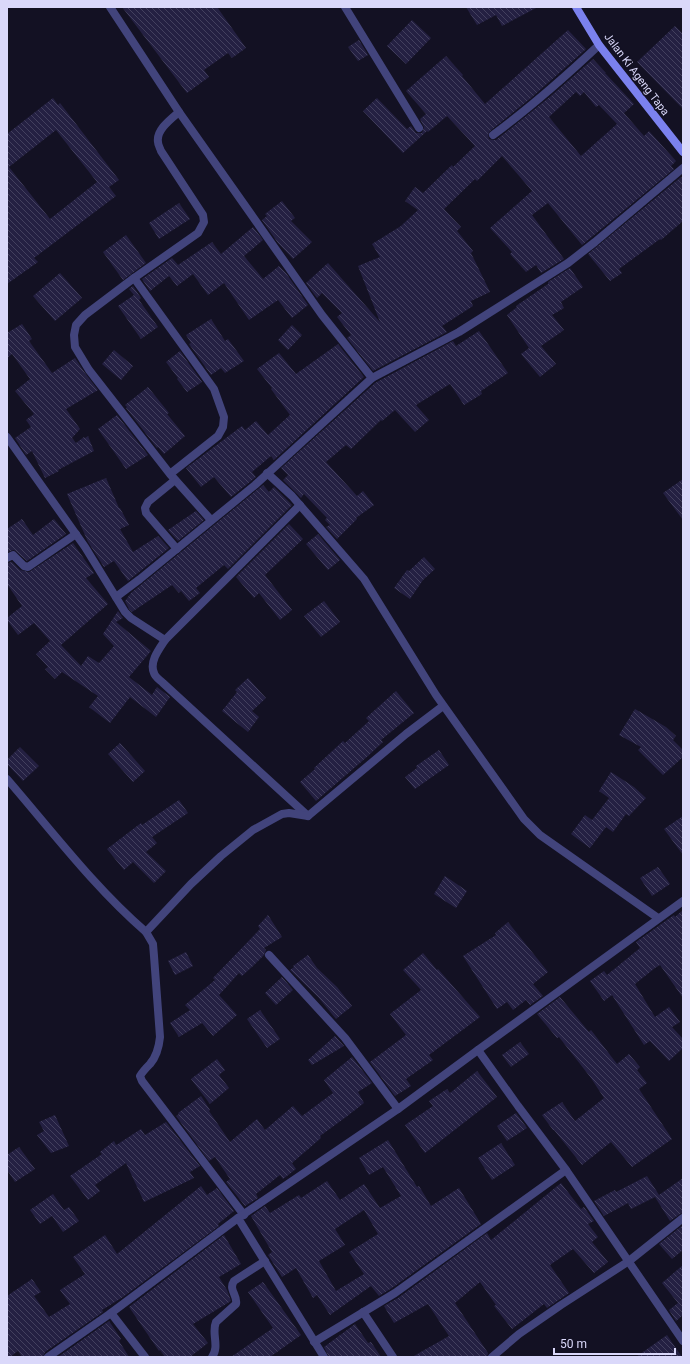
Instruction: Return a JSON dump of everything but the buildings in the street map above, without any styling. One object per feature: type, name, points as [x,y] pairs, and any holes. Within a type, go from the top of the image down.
[{"type":"street","points":[[110,7],[179,112],[322,316],[372,378]]},
{"type":"street","points":[[345,7],[419,128]]},
{"type":"street","name":"Jalan Ki Ageng Tapa","points":[[576,7],[599,45],[683,152]]},
{"type":"street","points":[[493,135],[557,84],[599,45]]},
{"type":"street","points":[[179,112],[164,126],[159,134],[157,142],[161,151],[203,215],[204,222],[198,233],[85,315],[76,325],[74,335],[75,347],[89,370],[173,477],[211,520]]},
{"type":"street","points":[[116,597],[140,579],[267,473],[372,378],[459,332],[568,263],[683,168]]},
{"type":"street","points":[[134,278],[214,389],[224,418],[223,427],[218,436],[173,477],[148,502],[145,508],[146,512],[176,549]]},
{"type":"street","points":[[7,437],[76,534],[131,618],[165,640]]},
{"type":"street","points":[[267,473],[300,505],[364,579],[443,706],[524,819],[540,835],[658,918]]},
{"type":"street","points":[[300,505],[165,640],[153,663],[154,673],[163,683],[308,816]]},
{"type":"street","points":[[7,558],[14,555],[24,566],[28,567],[76,534]]},
{"type":"street","points":[[146,932],[191,884],[253,830],[282,814],[289,813],[308,816],[406,734],[443,706]]},
{"type":"street","points":[[7,779],[96,883],[133,921],[146,932],[153,944],[160,1037],[157,1054],[140,1076],[142,1081],[241,1216],[265,1261],[324,1357]]},
{"type":"street","points":[[48,1357],[111,1313],[241,1216],[398,1109],[683,901]]},
{"type":"street","points":[[269,955],[345,1038],[398,1109]]},
{"type":"street","points":[[478,1050],[566,1170],[683,1341]]},
{"type":"street","points":[[314,1342],[401,1288],[566,1170]]},
{"type":"street","points":[[492,1357],[520,1334],[561,1305],[629,1261],[683,1218]]},
{"type":"street","points":[[212,1357],[216,1348],[214,1326],[216,1322],[236,1304],[231,1287],[232,1284],[265,1261]]},
{"type":"street","points":[[363,1312],[393,1357]]},
{"type":"street","points":[[111,1313],[145,1357]]}]
